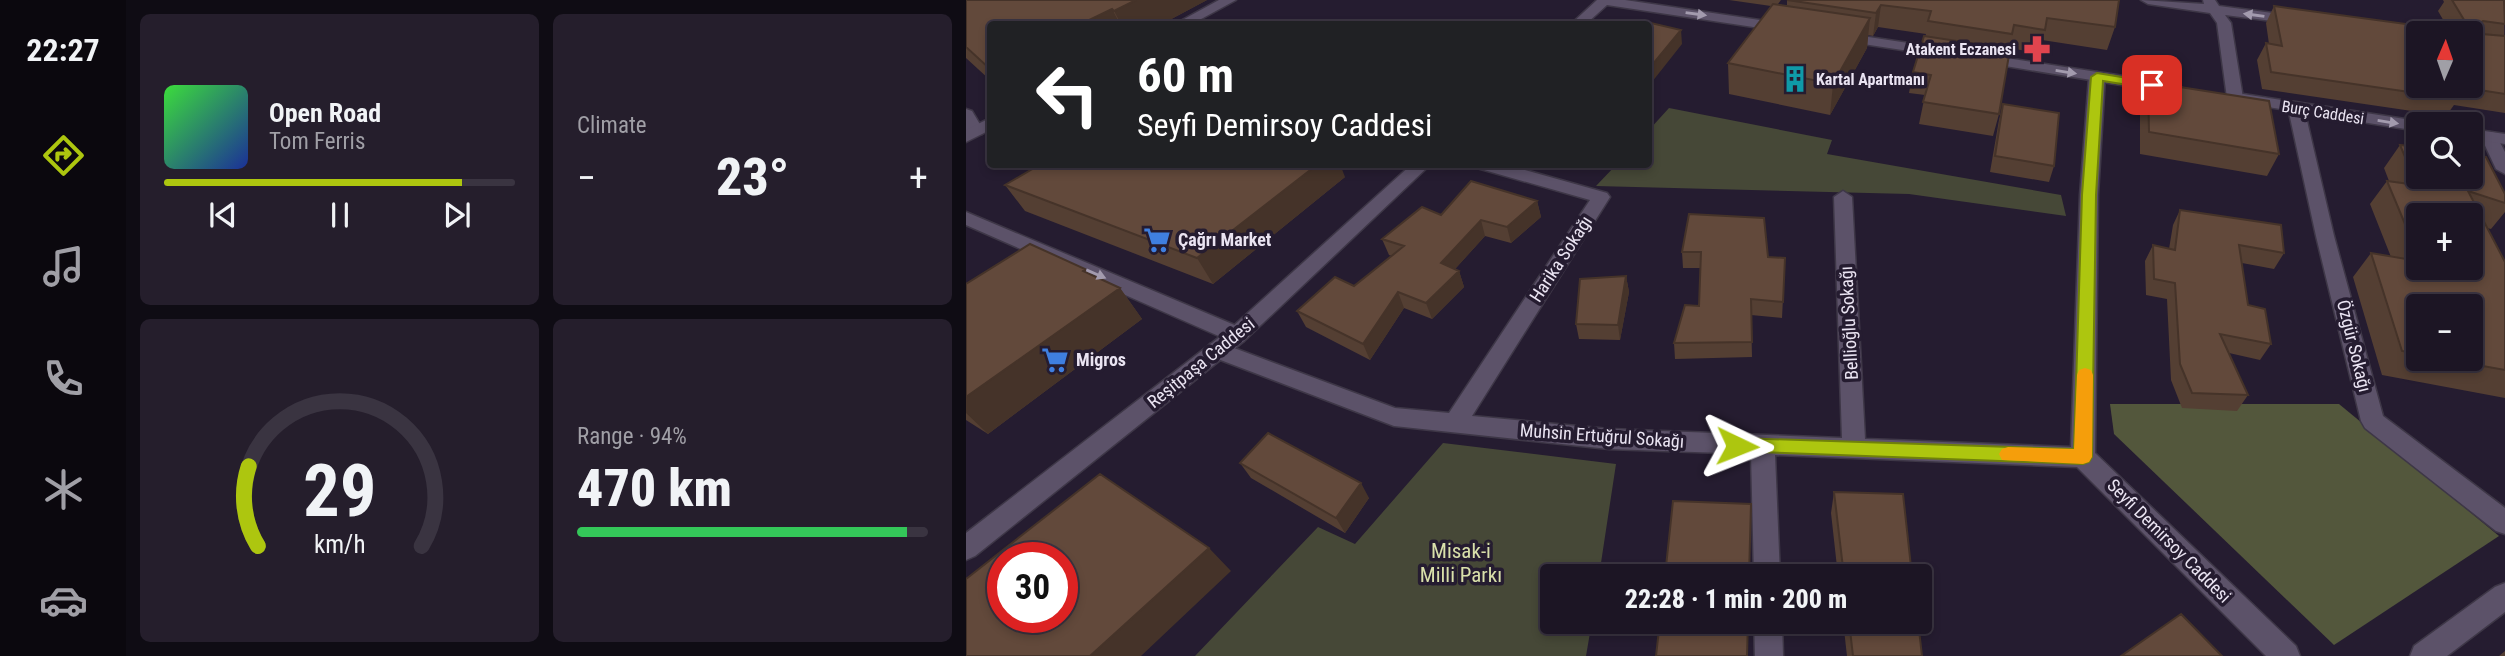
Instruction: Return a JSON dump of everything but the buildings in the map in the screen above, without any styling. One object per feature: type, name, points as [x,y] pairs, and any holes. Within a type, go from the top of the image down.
[{"type":"street","points":[[1188,21],[1229,0]]},
{"type":"street","points":[[2148,0],[2211,5],[2310,22]]},
{"type":"street","points":[[1582,21],[1605,1],[1801,30]]},
{"type":"street","name":"Burç Caddesi","points":[[2211,5],[2224,23],[2229,97],[2406,124]]},
{"type":"street","points":[[1773,26],[1784,9]]},
{"type":"street","points":[[1828,34],[2194,92]]},
{"type":"street","points":[[2083,457],[2089,195],[2097,77]]},
{"type":"street","name":"Özgür Sokağı","points":[[2296,108],[2325,236],[2373,421],[2505,523]]},
{"type":"street","points":[[966,114],[975,131]]},
{"type":"street","points":[[2497,138],[2505,169]]},
{"type":"street","name":"Reşitpaşa Caddesi","points":[[966,548],[1237,335],[1419,168]]},
{"type":"street","name":"Harika Sokağı","points":[[1455,423],[1601,197],[1497,168]]},
{"type":"street","name":"Bellioğlu Sokağı","points":[[1843,197],[1854,449]]},
{"type":"street","points":[[966,218],[1237,335]]},
{"type":"street","name":"Muhsin Ertuğrul Sokağı","points":[[1218,350],[1394,417],[1609,439],[1763,447],[2083,457]]},
{"type":"street","points":[[1763,447],[1767,564]]},
{"type":"street","name":"Seyfi Demirsoy Caddesi","points":[[2083,457],[2286,656]]},
{"type":"street","points":[[2424,656],[2505,596]]},
{"type":"street","points":[[1768,634],[1769,656]]},
{"type":"green space","points":[[1669,108],[1832,140],[1827,154],[2061,195],[2066,216],[1909,194],[1596,186],[1613,168],[1652,168],[1652,127]]},
{"type":"green space","points":[[2110,404],[2339,404],[2499,536],[2334,645],[2114,434]]},
{"type":"green space","name":"Misak-i Milli Parkı","points":[[1443,443],[1616,464],[1601,564],[1540,564],[1540,634],[1590,634],[1586,656],[1195,656],[1318,527],[1355,544]]},
{"type":"slow traffic","points":[[2008,454],[2083,457],[2085,375]]},
{"type":"place","name":"Atakent Eczanesi","points":[[2037,49]]},
{"type":"place","name":"Kartal Apartmanı","points":[[1795,79]]},
{"type":"place","name":"Çağrı Market","points":[[1157,240]]},
{"type":"place","name":"Migros","points":[[1055,360]]},
{"type":"route","points":[[1737,446],[2083,457],[2089,195],[2097,77],[2152,85]]}]
